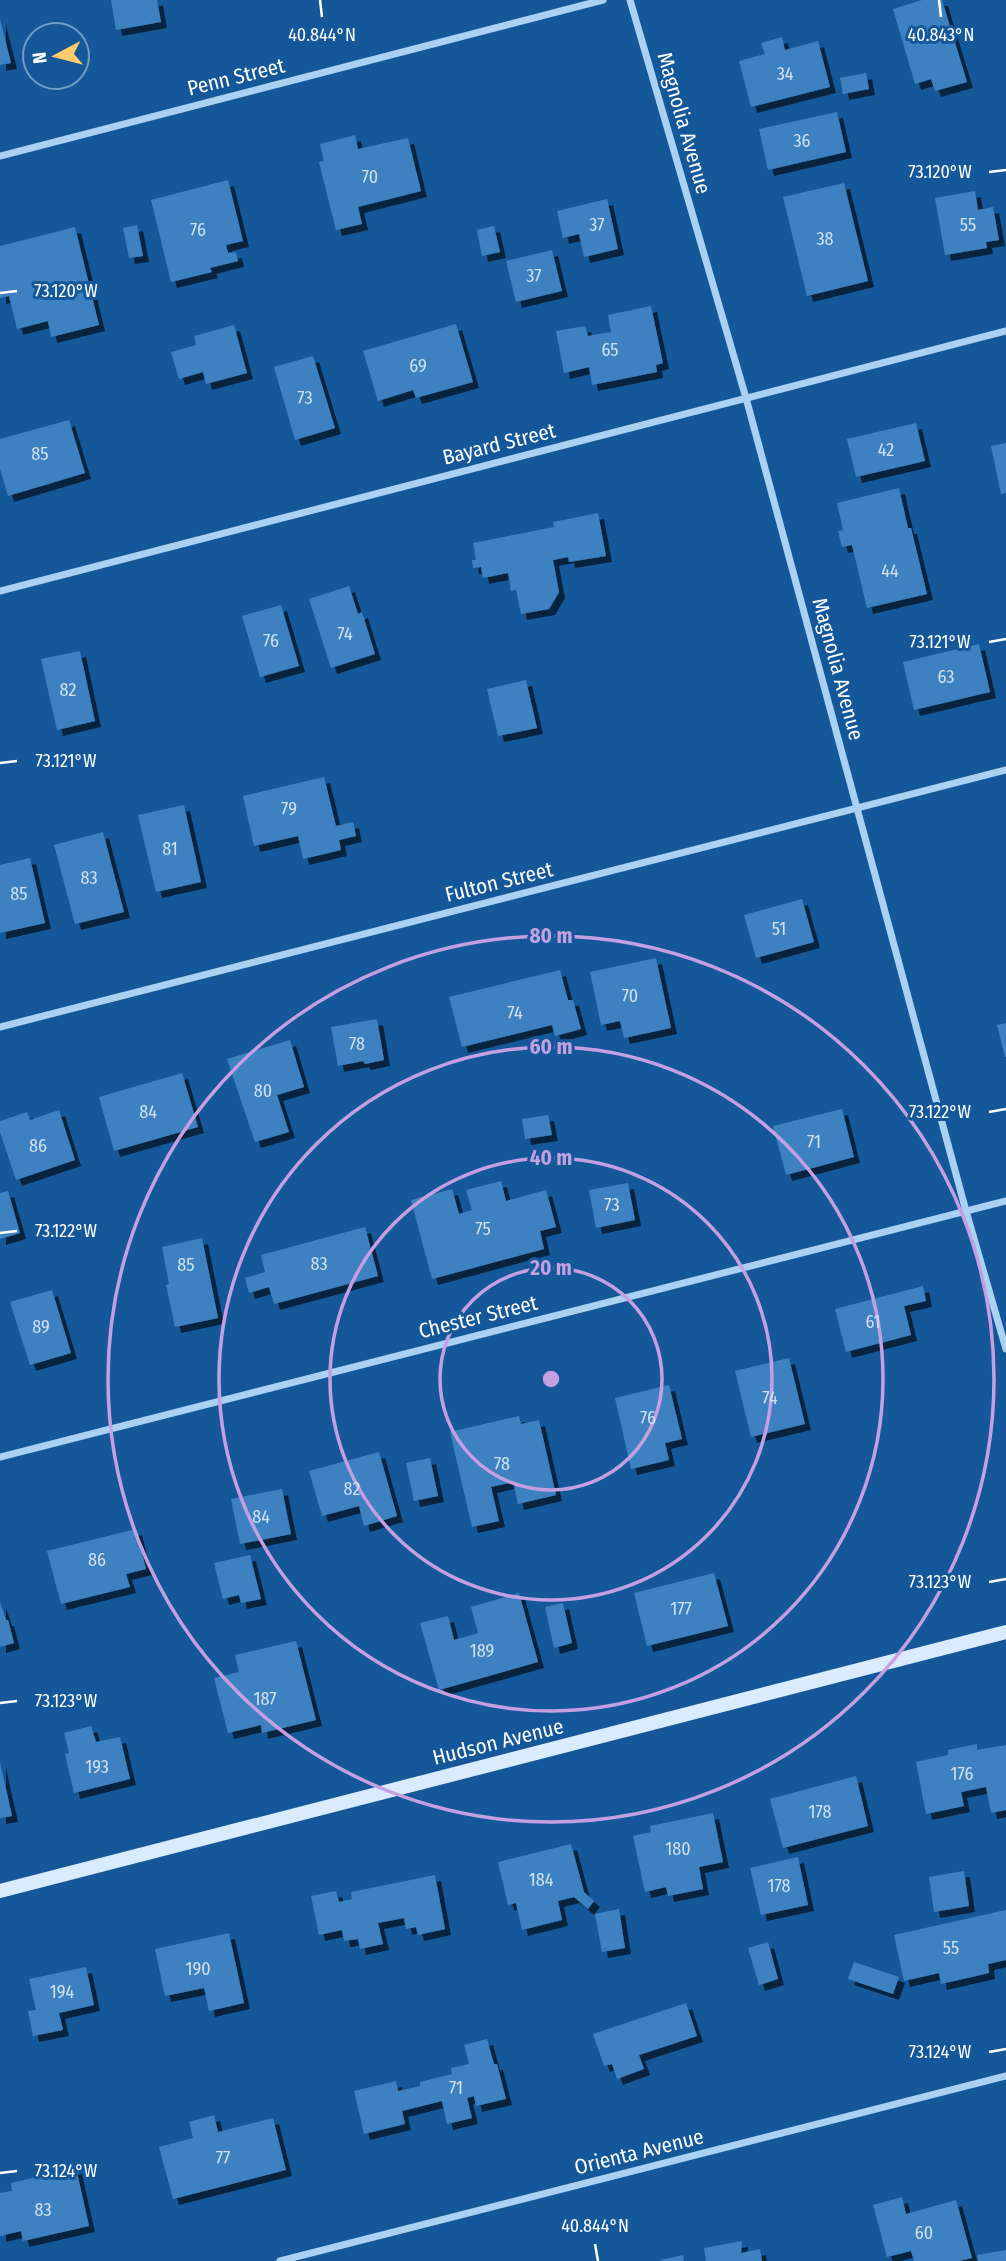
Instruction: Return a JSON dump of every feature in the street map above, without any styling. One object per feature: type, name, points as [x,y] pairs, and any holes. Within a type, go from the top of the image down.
[{"type":"street","name":"Penn Street","points":[[0,156],[603,0]]},
{"type":"street","name":"Magnolia Avenue","points":[[630,0],[746,398],[966,1211],[1006,1349]]},
{"type":"street","name":"Bayard Street","points":[[0,591],[1006,331]]},
{"type":"street","name":"Fulton Street","points":[[0,1027],[1006,770]]},
{"type":"street","name":"Chester Street","points":[[0,1457],[1006,1201]]},
{"type":"street","name":"Hudson Avenue","points":[[0,1891],[1006,1632]]},
{"type":"street","name":"Orienta Avenue","points":[[280,2261],[1006,2076]]},
{"type":"building","points":[[111,0],[157,0],[161,22],[116,30]]},
{"type":"building","points":[[922,0],[942,0],[967,82],[935,91],[931,79],[915,84],[893,9]]},
{"type":"building","points":[[0,19],[11,63],[0,65]]},
{"type":"building","points":[[782,37],[785,50],[818,41],[830,87],[751,107],[739,61],[765,54],[761,43]]},
{"type":"building","points":[[866,73],[869,89],[843,94],[840,78]]},
{"type":"building","points":[[837,112],[846,152],[768,170],[759,129]]},
{"type":"building","points":[[355,135],[358,149],[408,138],[421,191],[358,207],[362,224],[336,230],[319,162],[324,161],[320,144]]},
{"type":"building","points":[[228,180],[243,241],[226,245],[228,253],[236,252],[238,261],[210,268],[212,272],[171,282],[151,200]]},
{"type":"building","points":[[844,183],[868,281],[807,296],[783,197]]},
{"type":"building","points":[[975,191],[978,210],[993,207],[999,240],[986,242],[987,248],[945,255],[935,198]]},
{"type":"building","points":[[607,199],[618,249],[584,257],[579,234],[563,238],[557,211]]},
{"type":"building","points":[[137,225],[143,256],[129,258],[123,228]]},
{"type":"building","points":[[494,226],[500,252],[482,256],[477,230]]},
{"type":"building","points":[[75,227],[99,325],[51,337],[48,321],[17,329],[9,296],[0,298],[0,246]]},
{"type":"building","points":[[552,250],[562,291],[516,302],[506,261]]},
{"type":"building","points":[[651,306],[663,363],[656,365],[657,372],[592,385],[589,367],[564,373],[556,331],[585,326],[588,336],[611,332],[608,315]]},
{"type":"building","points":[[456,324],[473,382],[416,398],[413,390],[378,401],[363,351]]},
{"type":"building","points":[[234,325],[247,373],[206,384],[203,372],[179,379],[171,352],[196,345],[194,336]]},
{"type":"building","points":[[313,356],[335,428],[295,440],[274,367]]},
{"type":"building","points":[[69,420],[85,473],[8,496],[0,469],[0,439]]},
{"type":"building","points":[[916,423],[925,461],[856,477],[847,439]]},
{"type":"building","points":[[1006,443],[1006,493],[1001,494],[991,446]]},
{"type":"building","points":[[899,488],[927,594],[867,608],[852,545],[842,547],[838,531],[843,530],[837,503]]},
{"type":"building","points":[[598,513],[606,556],[569,562],[568,557],[553,560],[559,592],[549,609],[521,614],[516,590],[511,591],[508,573],[483,578],[481,567],[473,568],[472,560],[476,560],[473,543],[554,527],[553,522]]},
{"type":"building","points":[[349,586],[358,614],[362,612],[375,654],[331,668],[309,599]]},
{"type":"building","points":[[281,605],[299,666],[260,677],[242,616]]},
{"type":"building","points":[[979,644],[990,692],[914,710],[903,662]]},
{"type":"building","points":[[80,651],[95,721],[57,730],[41,659]]},
{"type":"building","points":[[526,680],[537,728],[498,736],[487,689]]},
{"type":"building","points":[[324,777],[336,826],[353,822],[356,836],[339,840],[341,850],[303,859],[298,836],[254,846],[243,796]]},
{"type":"building","points":[[184,805],[201,882],[156,892],[138,815]]},
{"type":"building","points":[[103,832],[124,912],[75,924],[54,845]]},
{"type":"building","points":[[30,858],[45,923],[0,933],[0,865]]},
{"type":"building","points":[[802,899],[814,942],[756,958],[744,915]]},
{"type":"building","points":[[656,958],[671,1028],[624,1038],[620,1021],[601,1025],[590,972]]},
{"type":"building","points":[[560,970],[568,1000],[573,1000],[581,1029],[555,1036],[552,1025],[462,1047],[449,997]]},
{"type":"building","points":[[377,1019],[384,1060],[338,1066],[331,1027]]},
{"type":"building","points":[[1006,1023],[1006,1057],[1005,1057],[997,1025]]},
{"type":"building","points":[[290,1040],[304,1087],[277,1095],[289,1132],[255,1142],[227,1059]]},
{"type":"building","points":[[182,1073],[198,1127],[114,1151],[99,1097]]},
{"type":"building","points":[[842,1109],[854,1157],[786,1175],[773,1126]]},
{"type":"building","points":[[59,1110],[75,1160],[16,1180],[0,1132],[0,1121],[27,1112],[30,1120]]},
{"type":"building","points":[[548,1115],[552,1135],[525,1139],[522,1119]]},
{"type":"building","points":[[501,1181],[506,1201],[546,1190],[556,1227],[540,1231],[544,1249],[432,1279],[411,1200],[452,1189],[459,1214],[472,1210],[466,1190]]},
{"type":"building","points":[[628,1183],[635,1220],[596,1228],[589,1190]]},
{"type":"building","points":[[8,1191],[20,1233],[0,1239],[0,1193]]},
{"type":"building","points":[[365,1227],[378,1276],[274,1304],[269,1287],[249,1293],[245,1278],[265,1272],[261,1255]]},
{"type":"building","points":[[202,1238],[218,1318],[175,1327],[166,1285],[169,1284],[162,1247]]},
{"type":"building","points":[[923,1286],[926,1301],[904,1306],[911,1335],[846,1352],[835,1309]]},
{"type":"building","points":[[52,1290],[71,1353],[30,1365],[10,1302]]},
{"type":"building","points":[[789,1358],[805,1424],[751,1437],[735,1371]]},
{"type":"building","points":[[669,1385],[682,1439],[665,1443],[669,1460],[631,1469],[615,1398]]},
{"type":"building","points":[[519,1416],[521,1424],[539,1420],[556,1495],[518,1504],[513,1482],[491,1487],[499,1521],[472,1527],[450,1432]]},
{"type":"building","points":[[379,1452],[397,1516],[364,1526],[359,1506],[322,1516],[309,1471]]},
{"type":"building","points":[[430,1458],[438,1496],[414,1501],[406,1463]]},
{"type":"building","points":[[282,1489],[291,1534],[240,1544],[231,1499]]},
{"type":"building","points":[[136,1529],[146,1569],[126,1574],[130,1587],[61,1604],[47,1551]]},
{"type":"building","points":[[250,1555],[261,1599],[241,1603],[239,1595],[223,1599],[214,1563]]},
{"type":"building","points":[[714,1573],[728,1626],[647,1646],[634,1593]]},
{"type":"building","points":[[519,1593],[538,1662],[439,1690],[420,1623],[448,1616],[454,1640],[478,1633],[471,1607]]},
{"type":"building","points":[[0,1602],[14,1643],[0,1647]]},
{"type":"building","points":[[563,1603],[572,1643],[554,1648],[545,1607]]},
{"type":"building","points":[[296,1641],[316,1720],[262,1733],[261,1725],[228,1733],[214,1678],[239,1672],[235,1655]]},
{"type":"building","points":[[91,1726],[96,1742],[120,1737],[130,1779],[74,1793],[65,1754],[69,1753],[64,1733]]},
{"type":"building","points":[[977,1744],[977,1750],[1006,1745],[1006,1810],[991,1813],[986,1787],[961,1792],[964,1806],[926,1814],[916,1762],[948,1755],[948,1750]]},
{"type":"building","points":[[0,1762],[12,1816],[0,1818]]},
{"type":"building","points":[[856,1776],[868,1826],[783,1848],[770,1799]]},
{"type":"building","points":[[713,1813],[723,1862],[699,1867],[703,1889],[668,1896],[666,1887],[645,1892],[633,1836],[651,1832],[650,1826]]},
{"type":"building","points":[[571,1844],[584,1892],[594,1901],[588,1909],[574,1897],[558,1901],[562,1920],[522,1930],[516,1903],[508,1905],[498,1862]]},
{"type":"building","points":[[798,1857],[808,1905],[761,1915],[750,1868]]},
{"type":"building","points":[[964,1871],[969,1906],[934,1912],[929,1877]]},
{"type":"building","points":[[435,1875],[445,1929],[418,1935],[416,1927],[406,1929],[404,1918],[378,1923],[383,1944],[360,1949],[358,1939],[344,1941],[342,1930],[319,1935],[311,1896],[336,1891],[339,1902],[352,1899],[351,1892]]},
{"type":"building","points":[[619,1909],[625,1948],[602,1952],[595,1914]]},
{"type":"building","points":[[1006,1910],[1006,1960],[988,1964],[989,1973],[941,1984],[939,1973],[904,1981],[894,1935]]},
{"type":"building","points":[[229,1933],[244,2003],[209,2011],[204,1988],[165,1996],[155,1949]]},
{"type":"building","points":[[768,1942],[778,1979],[759,1985],[748,1948]]},
{"type":"building","points":[[854,1962],[899,1977],[893,1994],[848,1979]]},
{"type":"building","points":[[86,1967],[94,2005],[59,2013],[63,2030],[33,2036],[28,2011],[36,2010],[29,1979]]},
{"type":"building","points":[[686,2003],[697,2036],[639,2055],[644,2069],[617,2079],[612,2064],[604,2066],[593,2034]]},
{"type":"building","points":[[487,2039],[506,2099],[476,2106],[474,2096],[467,2098],[472,2118],[447,2124],[442,2101],[402,2111],[405,2124],[364,2134],[354,2091],[396,2081],[398,2091],[452,2074],[451,2068],[469,2064],[464,2045]]},
{"type":"building","points":[[214,2115],[218,2132],[273,2118],[286,2170],[173,2199],[159,2147],[193,2138],[189,2122]]},
{"type":"building","points":[[76,2168],[89,2226],[23,2241],[21,2231],[0,2236],[0,2193],[12,2191],[11,2183]]},
{"type":"building","points":[[902,2197],[906,2214],[956,2200],[972,2258],[959,2261],[914,2261],[911,2251],[887,2257],[873,2205]]},
{"type":"building","points":[[742,2241],[741,2253],[760,2249],[762,2261],[706,2261],[704,2248]]},
{"type":"building","points":[[1006,2250],[1006,2261],[978,2261],[977,2255]]},
{"type":"building","points":[[683,2255],[684,2261],[661,2261],[661,2260]]}]
